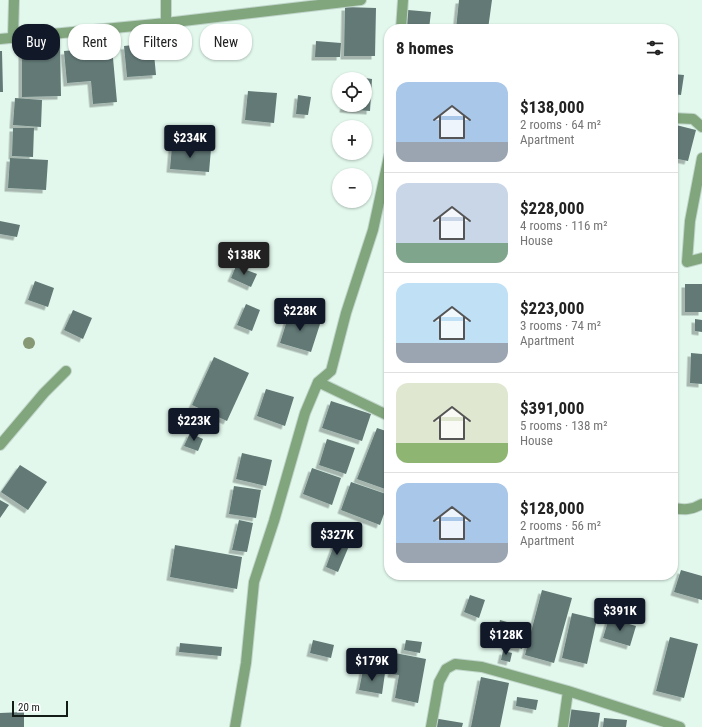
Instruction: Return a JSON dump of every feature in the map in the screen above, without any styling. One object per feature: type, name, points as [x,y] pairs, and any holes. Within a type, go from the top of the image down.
[{"type":"street","points":[[13,24],[14,0]]},
{"type":"street","points":[[166,0],[166,23]]},
{"type":"street","points":[[60,33],[166,23],[361,0]]},
{"type":"street","points":[[401,24],[403,0]]},
{"type":"street","points":[[0,39],[12,38]]},
{"type":"street","points":[[678,118],[693,119],[702,127]]},
{"type":"street","points":[[702,158],[690,221],[687,262],[702,258]]},
{"type":"street","points":[[235,727],[246,663],[254,582],[278,507],[305,413],[318,382],[331,371],[346,313],[373,230],[384,179]]},
{"type":"street","points":[[0,445],[44,393],[66,371]]},
{"type":"street","points":[[318,382],[384,414]]},
{"type":"street","points":[[678,509],[694,509],[702,504]]},
{"type":"street","points":[[430,727],[439,682],[446,669],[455,664],[482,667],[568,691],[680,727]]},
{"type":"street","points":[[563,727],[568,691]]},
{"type":"building","points":[[459,0],[492,0],[489,24],[457,24]]},
{"type":"building","points":[[345,7],[376,8],[375,56],[344,56]]},
{"type":"building","points":[[408,10],[431,12],[430,24],[407,24]]},
{"type":"building","points":[[316,41],[341,43],[340,57],[315,57]]},
{"type":"building","points":[[60,44],[61,96],[22,97],[22,60],[60,60]]},
{"type":"building","points":[[129,45],[129,60],[155,60],[156,75],[127,77],[124,46]]},
{"type":"building","points":[[0,51],[2,51],[3,92],[0,92]]},
{"type":"building","points":[[64,51],[68,51],[68,60],[113,60],[117,102],[93,104],[91,81],[67,83]]},
{"type":"building","points":[[678,74],[684,75],[681,95],[678,95]]},
{"type":"building","points":[[248,91],[277,93],[274,123],[245,120]]},
{"type":"building","points":[[298,95],[311,97],[308,115],[296,114]]},
{"type":"building","points":[[15,98],[42,100],[41,127],[13,125]]},
{"type":"building","points":[[678,126],[696,130],[688,161],[678,159]]},
{"type":"building","points":[[13,128],[34,128],[33,157],[12,156]]},
{"type":"building","points":[[172,146],[211,149],[209,172],[170,169]]},
{"type":"building","points":[[10,158],[48,160],[46,190],[8,188]]},
{"type":"building","points":[[0,221],[20,225],[17,237],[0,234]]},
{"type":"building","points":[[236,266],[257,274],[251,287],[231,278]]},
{"type":"building","points":[[35,281],[54,288],[48,307],[28,300]]},
{"type":"building","points":[[685,284],[702,284],[702,312],[685,312]]},
{"type":"building","points":[[246,304],[260,310],[252,331],[237,325]]},
{"type":"building","points":[[73,310],[92,318],[83,339],[64,330]]},
{"type":"building","points":[[290,311],[321,321],[311,352],[280,343]]},
{"type":"building","points":[[695,319],[702,320],[702,332],[695,331]]},
{"type":"building","points":[[691,353],[702,354],[702,384],[690,383]]},
{"type":"building","points":[[214,357],[249,373],[227,421],[192,405]]},
{"type":"building","points":[[266,389],[294,397],[285,426],[257,416]]},
{"type":"building","points":[[331,401],[371,414],[362,441],[322,428]]},
{"type":"building","points":[[377,428],[384,430],[384,489],[357,479]]},
{"type":"building","points":[[190,433],[203,439],[198,451],[184,446]]},
{"type":"building","points":[[327,439],[355,448],[346,474],[319,465]]},
{"type":"building","points":[[242,453],[272,460],[266,486],[236,479]]},
{"type":"building","points":[[20,465],[47,482],[28,510],[1,492]]},
{"type":"building","points":[[312,468],[341,478],[332,505],[303,494]]},
{"type":"building","points":[[351,482],[384,493],[384,514],[380,525],[341,510]]},
{"type":"building","points":[[234,486],[261,490],[256,518],[229,514]]},
{"type":"building","points":[[0,500],[9,505],[0,518]]},
{"type":"building","points":[[239,520],[253,523],[247,552],[232,550]]},
{"type":"building","points":[[336,540],[349,546],[338,572],[326,567]]},
{"type":"building","points":[[175,545],[242,557],[237,589],[170,577]]},
{"type":"building","points":[[681,570],[702,576],[702,600],[674,592]]},
{"type":"building","points":[[542,590],[572,598],[554,663],[525,655]]},
{"type":"building","points":[[470,595],[485,600],[479,618],[464,612]]},
{"type":"building","points":[[572,613],[597,619],[587,664],[562,658]]},
{"type":"building","points":[[609,618],[636,626],[630,646],[603,638]]},
{"type":"building","points":[[500,620],[528,628],[522,649],[495,641]]},
{"type":"building","points":[[670,637],[698,644],[684,698],[656,691]]},
{"type":"building","points":[[313,640],[334,645],[331,658],[310,653]]},
{"type":"building","points":[[406,640],[422,642],[420,653],[404,650]]},
{"type":"building","points":[[180,643],[222,647],[221,656],[179,652]]},
{"type":"building","points":[[503,651],[512,653],[510,662],[501,660]]},
{"type":"building","points":[[395,653],[426,659],[418,703],[395,698],[399,675],[391,674]]},
{"type":"building","points":[[363,670],[385,673],[382,694],[359,690]]},
{"type":"building","points":[[481,677],[509,683],[500,727],[471,727]]},
{"type":"building","points":[[517,697],[538,700],[536,710],[516,706]]},
{"type":"building","points":[[568,709],[600,713],[598,727],[566,727]]},
{"type":"building","points":[[24,712],[24,727],[0,727],[0,713]]},
{"type":"building","points":[[433,718],[463,723],[462,727],[431,727]]},
{"type":"building","points":[[604,718],[627,720],[626,727],[603,727]]}]
